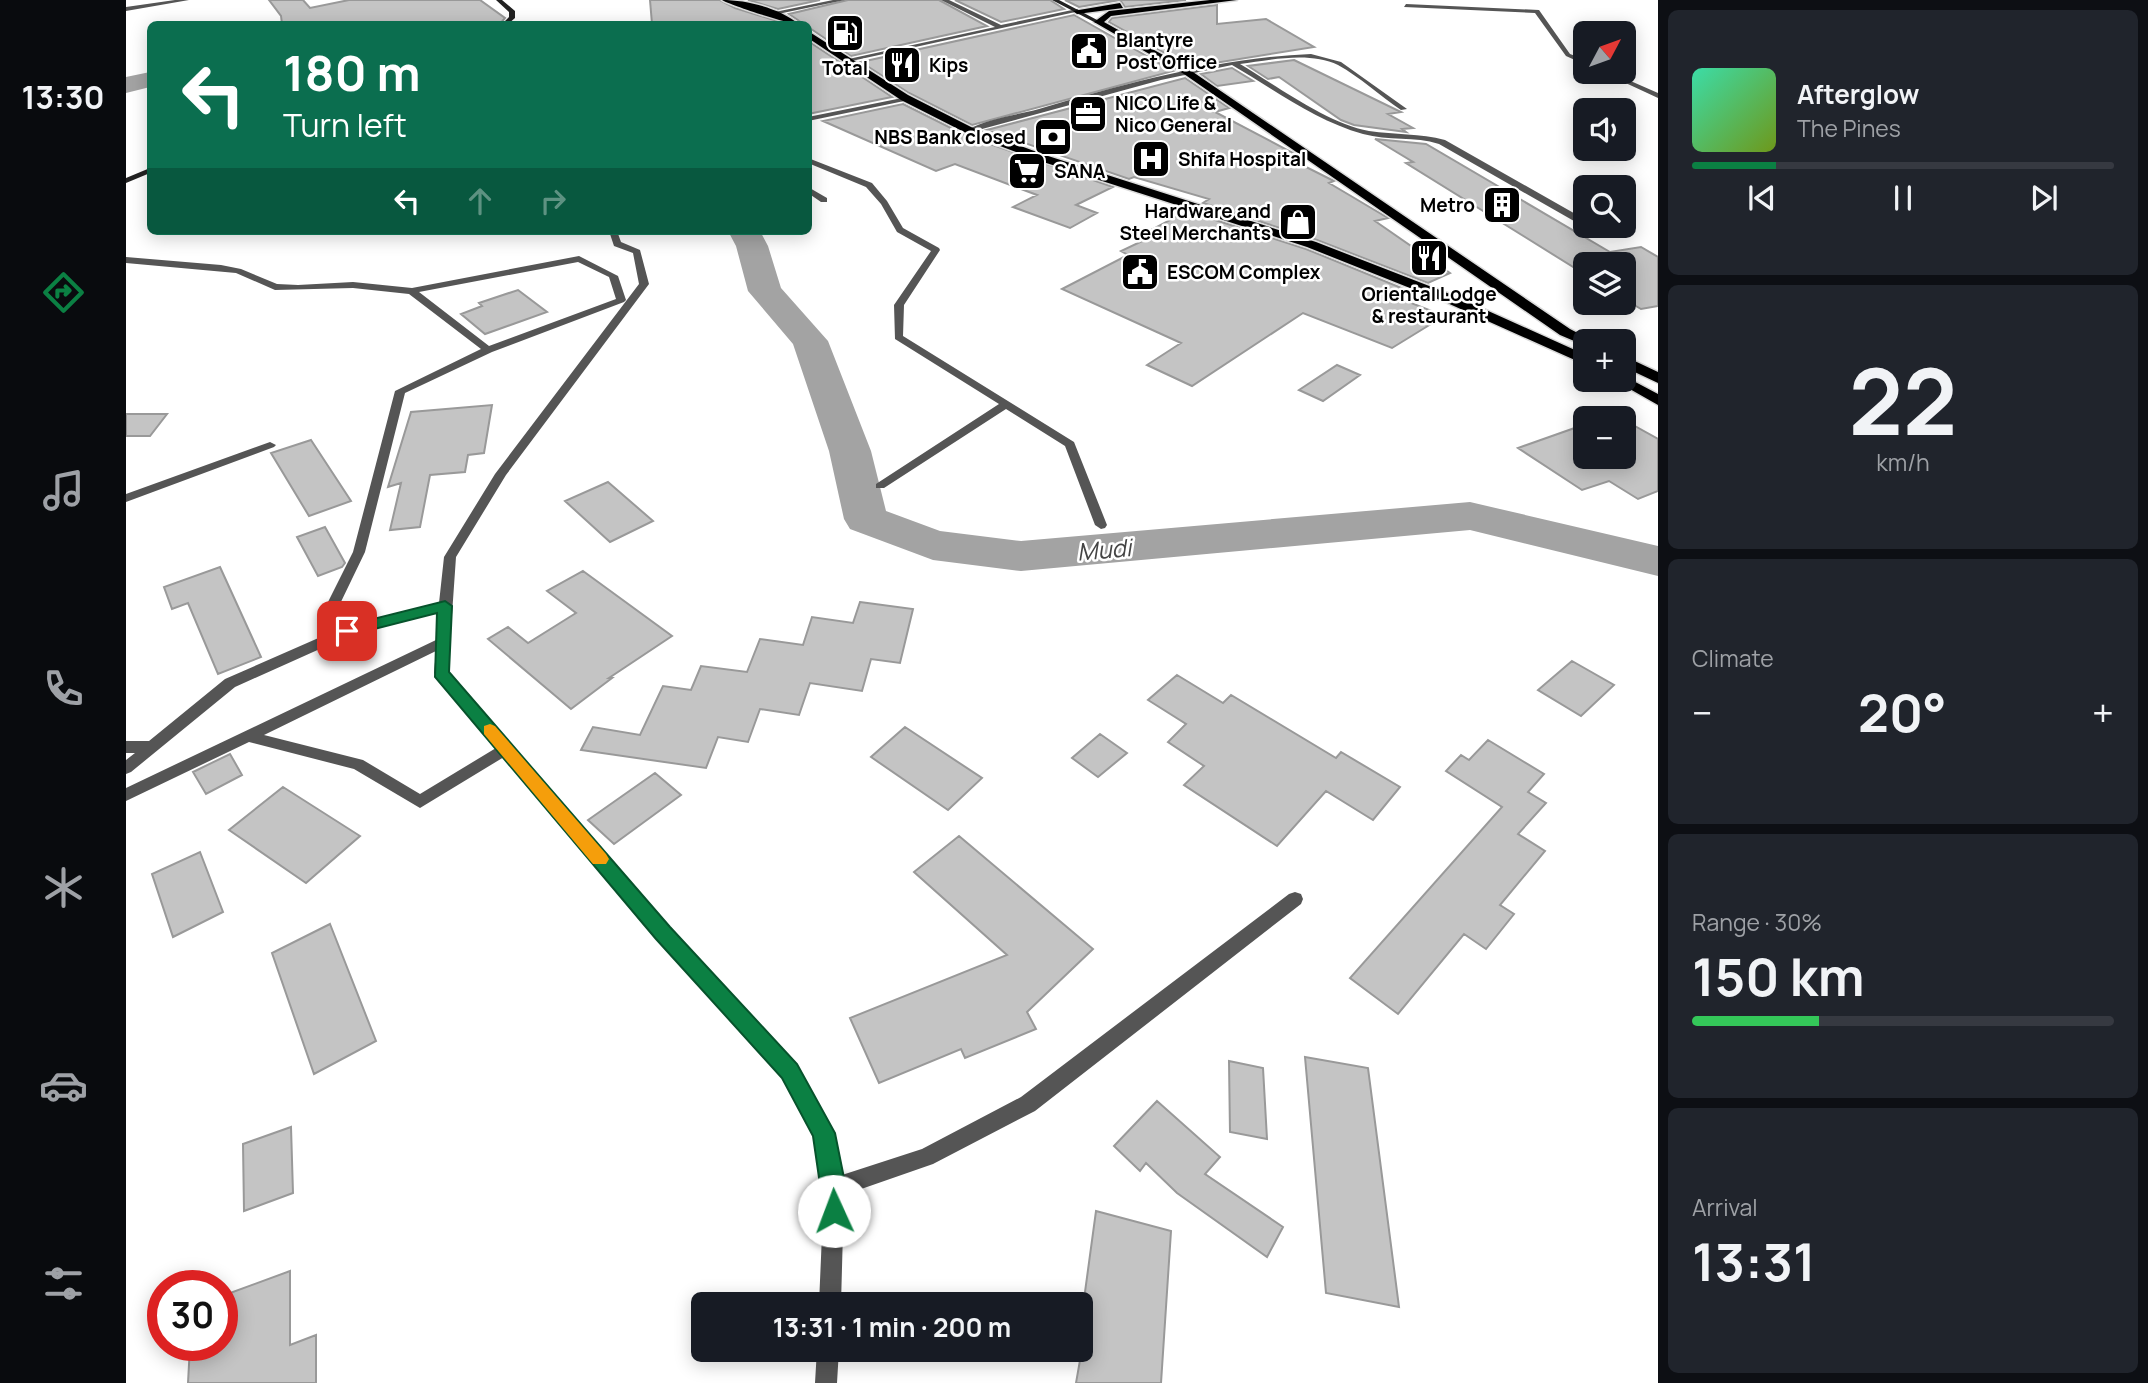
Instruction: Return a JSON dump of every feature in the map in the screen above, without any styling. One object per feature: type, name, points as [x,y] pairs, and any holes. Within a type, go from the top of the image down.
[{"type":"highway","points":[[726,0],[773,13],[788,21]]},
{"type":"highway","points":[[1077,11],[1178,0]]},
{"type":"highway","points":[[1233,0],[1109,14],[1098,22],[1187,72],[1573,336]]},
{"type":"highway","points":[[812,37],[907,99],[971,130],[1071,167],[1219,213],[1348,258],[1573,355]]},
{"type":"highway","points":[[1636,367],[1658,378]]},
{"type":"highway","points":[[1636,388],[1658,400]]},
{"type":"street","points":[[126,9],[186,0]]},
{"type":"street","points":[[499,0],[512,10],[512,18],[508,21]]},
{"type":"street","points":[[773,13],[842,0]]},
{"type":"street","points":[[944,0],[1000,27]]},
{"type":"street","points":[[1055,0],[1098,22]]},
{"type":"street","points":[[1530,0],[1568,55],[1573,57]]},
{"type":"street","points":[[1406,6],[1537,11]]},
{"type":"street","points":[[847,60],[1077,11]]},
{"type":"street","points":[[971,130],[1187,72],[1233,63],[1309,55],[1329,57],[1403,108]]},
{"type":"street","points":[[1233,63],[1335,123],[1353,130],[1442,142],[1573,217]]},
{"type":"street","points":[[1632,84],[1658,96]]},
{"type":"street","points":[[812,118],[907,99]]},
{"type":"street","points":[[812,162],[869,185],[884,203],[900,230],[936,250],[899,305],[898,337],[1070,443],[1101,525]]},
{"type":"street","points":[[127,180],[147,171]]},
{"type":"street","points":[[812,192],[824,200]]},
{"type":"street","points":[[614,235],[617,244],[637,252],[644,284],[500,474],[450,557],[441,673],[663,933],[790,1071],[824,1133],[834,1188],[830,1292]]},
{"type":"street","points":[[126,260],[229,270],[275,287],[353,285],[412,291],[579,259],[613,276],[621,300],[488,350],[400,391],[359,552],[331,608],[347,631]]},
{"type":"street","points":[[412,291],[488,350]]},
{"type":"street","points":[[880,486],[1007,404]]},
{"type":"street","points":[[126,498],[270,445]]},
{"type":"street","points":[[126,768],[230,683],[347,631],[445,606]]},
{"type":"street","points":[[126,794],[443,642]]},
{"type":"street","points":[[247,736],[358,764],[420,803],[506,749]]},
{"type":"street","points":[[126,747],[152,747]]},
{"type":"street","points":[[834,1188],[926,1157],[1028,1104],[1296,899]]},
{"type":"street","points":[[826,1383],[827,1362]]},
{"type":"building","points":[[269,0],[303,0],[310,8],[349,0],[480,0],[505,18],[502,21],[282,21]]},
{"type":"building","points":[[650,0],[720,0],[735,8],[777,21],[652,21]]},
{"type":"building","points":[[748,0],[820,0],[778,9]]},
{"type":"building","points":[[848,0],[939,0],[987,26],[851,56],[812,30],[812,21],[799,21],[789,14]]},
{"type":"building","points":[[955,0],[1050,0],[1064,9],[1001,22]]},
{"type":"building","points":[[1065,0],[1120,0],[1079,7]]},
{"type":"building","points":[[1120,0],[1186,0],[1125,7]]},
{"type":"building","points":[[1217,5],[1217,24],[1266,19],[1314,47],[1190,67],[1109,22],[1112,18]]},
{"type":"building","points":[[1074,15],[1173,71],[972,125],[909,93],[861,62]]},
{"type":"building","points":[[812,44],[892,97],[812,113]]},
{"type":"building","points":[[1294,60],[1401,112],[1388,114],[1413,128],[1402,129],[1406,132],[1354,125],[1341,120],[1279,77],[1268,79],[1248,66]]},
{"type":"building","points":[[1232,68],[1253,81],[1217,86],[1201,74]]},
{"type":"building","points":[[1185,78],[1229,108],[1215,112],[1293,153],[1282,155],[1334,181],[1329,183],[1388,218],[1375,221],[1450,273],[1428,283],[1317,240],[1203,203],[1209,199],[1134,177],[1129,179],[987,130]]},
{"type":"building","points":[[903,104],[967,136],[1113,187],[1076,205],[1097,213],[1070,228],[1013,207],[1037,195],[955,164],[936,171],[823,121]]},
{"type":"building","name":"Metro","points":[[1375,139],[1426,144],[1573,230],[1573,238],[1586,238],[1610,252],[1573,252],[1573,267],[1406,163],[1413,162]]},
{"type":"building","points":[[1187,211],[1306,249],[1409,291],[1396,297],[1444,316],[1392,348],[1303,313],[1192,386],[1147,365],[1181,343],[1062,289],[1128,255],[1121,251],[1157,234],[1149,231]]},
{"type":"building","name":"Metro","points":[[1641,247],[1658,257],[1658,306],[1641,309],[1636,306],[1636,252],[1610,252]]},
{"type":"building","points":[[518,290],[547,312],[485,334],[461,314],[482,306],[479,303]]},
{"type":"building","points":[[1337,365],[1360,375],[1323,401],[1299,390]]},
{"type":"building","points":[[492,405],[484,453],[468,455],[465,472],[430,475],[420,527],[390,530],[401,483],[388,487],[411,412]]},
{"type":"building","points":[[126,414],[167,414],[150,436],[126,436]]},
{"type":"building","points":[[1636,427],[1658,439],[1658,491],[1638,499],[1609,481],[1582,490],[1518,448],[1573,429],[1573,469],[1636,469]]},
{"type":"building","points":[[311,440],[351,501],[309,516],[271,453]]},
{"type":"building","points":[[608,482],[653,521],[610,542],[565,501]]},
{"type":"building","points":[[325,527],[345,563],[342,567],[318,576],[297,537]]},
{"type":"building","points":[[220,567],[261,657],[218,674],[188,603],[172,609],[164,587]]},
{"type":"building","points":[[583,571],[672,636],[609,678],[612,678],[571,709],[488,639],[508,627],[528,643],[576,613],[547,591]]},
{"type":"building","points":[[860,602],[913,609],[900,663],[871,659],[862,691],[810,683],[799,715],[760,709],[748,742],[718,737],[706,768],[581,750],[593,727],[640,735],[663,686],[691,690],[701,666],[747,672],[760,639],[803,645],[812,617],[853,623]]},
{"type":"building","points":[[1572,661],[1614,685],[1581,716],[1538,690]]},
{"type":"building","points":[[1177,675],[1223,703],[1231,695],[1336,758],[1341,752],[1400,787],[1373,820],[1326,791],[1277,846],[1184,785],[1204,766],[1168,742],[1186,724],[1148,700]]},
{"type":"building","points":[[905,727],[982,778],[948,810],[871,757]]},
{"type":"building","points":[[1100,734],[1127,753],[1098,777],[1072,758]]},
{"type":"building","points":[[1488,740],[1544,774],[1528,792],[1546,803],[1518,834],[1545,851],[1500,905],[1514,914],[1486,949],[1464,934],[1398,1014],[1350,978],[1502,807],[1446,771],[1461,755],[1469,760]]},
{"type":"building","points":[[230,754],[242,775],[206,794],[193,772]]},
{"type":"building","points":[[655,773],[681,795],[614,844],[588,820]]},
{"type":"building","points":[[283,787],[360,836],[306,883],[229,830]]},
{"type":"building","points":[[959,836],[1093,949],[1027,1012],[1036,1029],[965,1058],[961,1049],[879,1083],[850,1018],[1007,955],[914,872]]},
{"type":"building","points":[[200,852],[223,912],[173,937],[152,874]]},
{"type":"building","points":[[330,924],[376,1041],[314,1074],[272,953]]},
{"type":"building","points":[[1305,1057],[1368,1068],[1399,1307],[1326,1293]]},
{"type":"building","points":[[1229,1061],[1263,1068],[1267,1139],[1230,1132]]},
{"type":"building","points":[[1157,1101],[1220,1157],[1205,1174],[1283,1227],[1267,1257],[1177,1193],[1146,1163],[1140,1171],[1114,1146]]},
{"type":"building","points":[[291,1127],[293,1193],[244,1211],[243,1144]]},
{"type":"building","points":[[1096,1211],[1171,1231],[1161,1383],[1076,1383],[1080,1362],[1093,1362],[1093,1292],[1085,1292]]},
{"type":"building","points":[[290,1271],[290,1345],[316,1335],[316,1383],[188,1383],[189,1361],[238,1361],[238,1290]]},
{"type":"waterway","name":"Mudi","points":[[126,85],[147,81]]},
{"type":"waterway","name":"Mudi","points":[[746,235],[765,291],[810,341],[850,451],[866,519],[933,545],[1021,556],[1470,516],[1658,561]]},
{"type":"slow traffic","points":[[490,730],[600,859]]},
{"type":"place","name":"Total","points":[[845,33]]},
{"type":"place","name":"Blantyre Post Office","points":[[1089,51]]},
{"type":"place","name":"Kips","points":[[902,65]]},
{"type":"place","name":"NICO Life & Nico General","points":[[1088,114]]},
{"type":"place","name":"NBS Bank closed","points":[[1053,137]]},
{"type":"place","name":"Shifa Hospital","points":[[1151,159]]},
{"type":"place","name":"SANA","points":[[1027,171]]},
{"type":"place","name":"Metro","points":[[1502,205]]},
{"type":"place","name":"Hardware and Steel Merchants","points":[[1298,222]]},
{"type":"place","name":"Oriental Lodge & restaurant","points":[[1429,258]]},
{"type":"place","name":"ESCOM Complex","points":[[1140,272]]},
{"type":"route","points":[[347,631],[445,606],[441,673],[663,933],[790,1071],[824,1133],[834,1188],[834,1211]]}]
